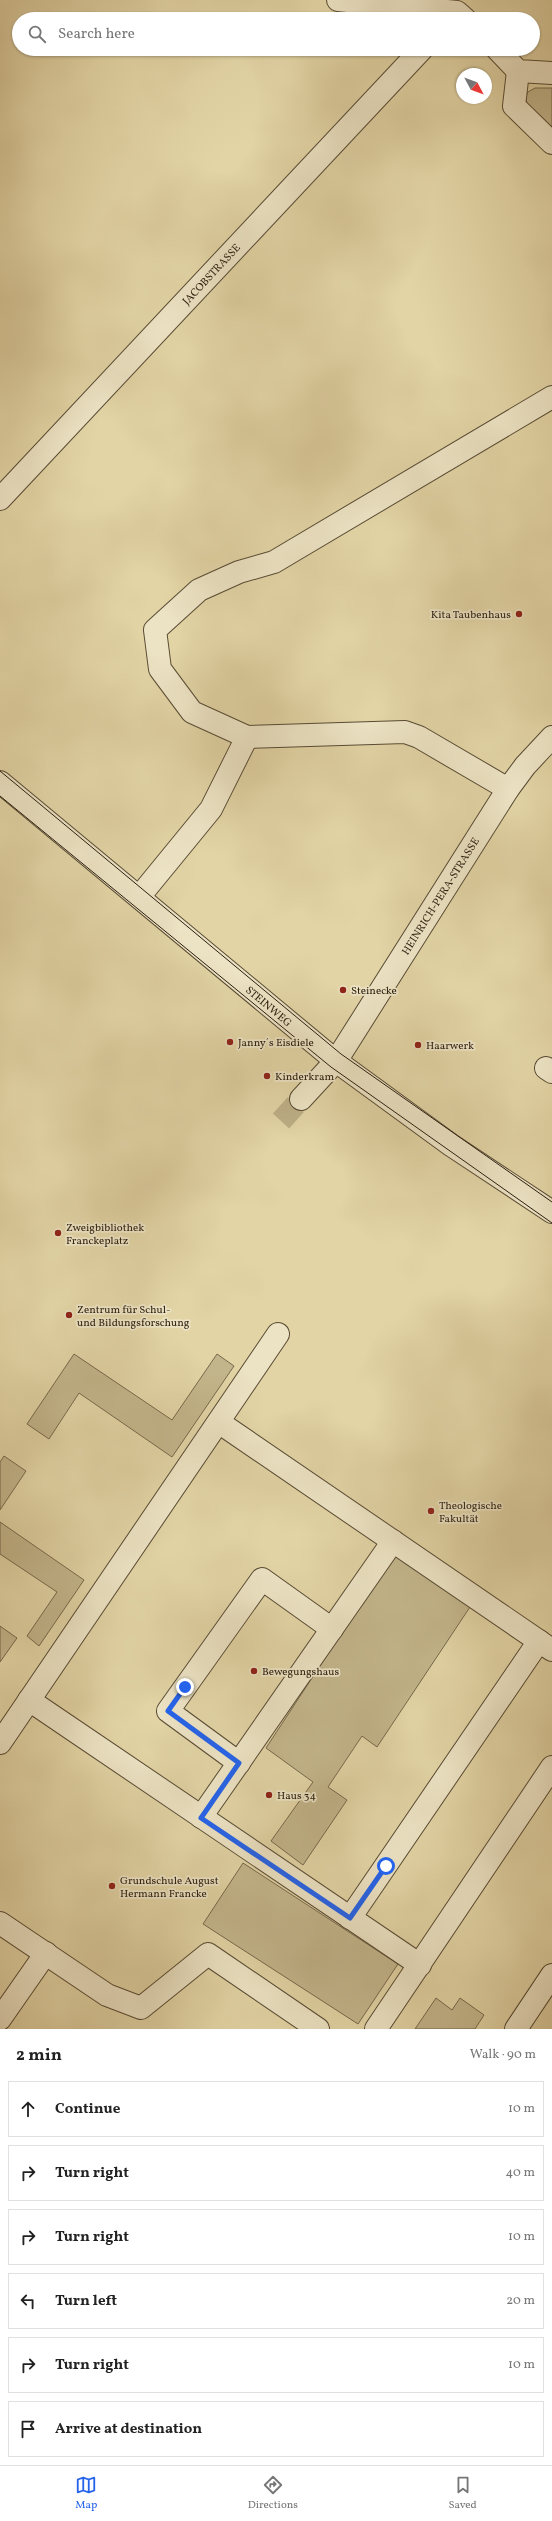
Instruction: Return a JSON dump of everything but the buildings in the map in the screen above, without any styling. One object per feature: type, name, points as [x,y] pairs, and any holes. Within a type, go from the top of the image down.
[{"type":"street","points":[[338,0],[460,12]]},
{"type":"street","name":"JACOBSTRASSE","points":[[0,499],[415,56]]},
{"type":"street","points":[[504,56],[518,71],[552,73]]},
{"type":"street","points":[[518,71],[514,106],[552,143]]},
{"type":"street","points":[[508,789],[419,737],[404,732],[247,737],[192,712],[160,669],[155,630],[199,590],[239,572],[274,562],[552,397]]},
{"type":"street","points":[[139,897],[211,809],[247,737]]},
{"type":"street","name":"HEINRICH-PERA-STRASSE","points":[[301,1099],[336,1061],[508,789],[529,761],[552,737]]},
{"type":"street","name":"STEINWEG","points":[[0,782],[336,1061],[451,1145],[552,1212]]},
{"type":"street","points":[[0,1743],[146,1527],[220,1423],[278,1334]]},
{"type":"street","points":[[220,1423],[545,1646],[350,1918]]},
{"type":"street","points":[[201,1818],[393,1541]]},
{"type":"street","points":[[239,1763],[168,1711],[262,1579],[332,1629]]},
{"type":"street","points":[[30,1700],[201,1818],[420,1965]]},
{"type":"street","points":[[376,2029],[552,1767]]},
{"type":"street","points":[[0,1923],[108,1995],[140,2008],[208,1954],[318,2029]]},
{"type":"street","points":[[0,2019],[46,1953]]},
{"type":"street","points":[[516,2029],[552,1975]]},
{"type":"shaded area","points":[[535,88],[552,88],[552,129],[529,107],[525,98],[528,92]]},
{"type":"shaded area","points":[[74,1354],[172,1420],[217,1354],[234,1366],[172,1457],[79,1393],[49,1439],[27,1424]]},
{"type":"shaded area","points":[[4,1456],[26,1471],[0,1510],[0,1462]]},
{"type":"shaded area","points":[[0,1522],[84,1580],[39,1646],[27,1636],[57,1592],[0,1554]]},
{"type":"shaded area","points":[[394,1553],[470,1607],[377,1747],[362,1736],[328,1787],[347,1800],[303,1865],[271,1841],[313,1782],[266,1748]]},
{"type":"shaded area","points":[[0,1626],[17,1638],[0,1662]]},
{"type":"shaded area","points":[[243,1863],[398,1964],[358,2024],[203,1924]]},
{"type":"shaded area","points":[[436,1998],[452,2010],[460,1998],[484,2015],[475,2029],[415,2029]]},
{"type":"tunnel","points":[[281,1121],[301,1099]]},
{"type":"tram line","points":[[0,771],[341,1054],[552,1202]]},
{"type":"tram line","points":[[0,796],[331,1067],[552,1223]]},
{"type":"place","name":"Kita Taubenhaus","points":[[519,614]]},
{"type":"place","name":"Steinecke","points":[[343,990]]},
{"type":"place","name":"Janny´s Eisdiele","points":[[230,1042]]},
{"type":"place","name":"Haarwerk","points":[[418,1045]]},
{"type":"place","name":"Kinderkram","points":[[267,1076]]},
{"type":"place","name":"Zweigbibliothek Franckeplatz","points":[[58,1233]]},
{"type":"place","name":"Zentrum für Schul- und Bildungsforschung","points":[[69,1315]]},
{"type":"place","name":"Theologische Fakultät","points":[[431,1511]]},
{"type":"place","name":"Bewegungshaus","points":[[254,1671]]},
{"type":"place","name":"Haus 34","points":[[269,1795]]},
{"type":"place","name":"Grundschule August Hermann Francke","points":[[112,1886]]},
{"type":"route","points":[[185,1687],[168,1711],[239,1763],[201,1818],[350,1918],[386,1866]]}]
